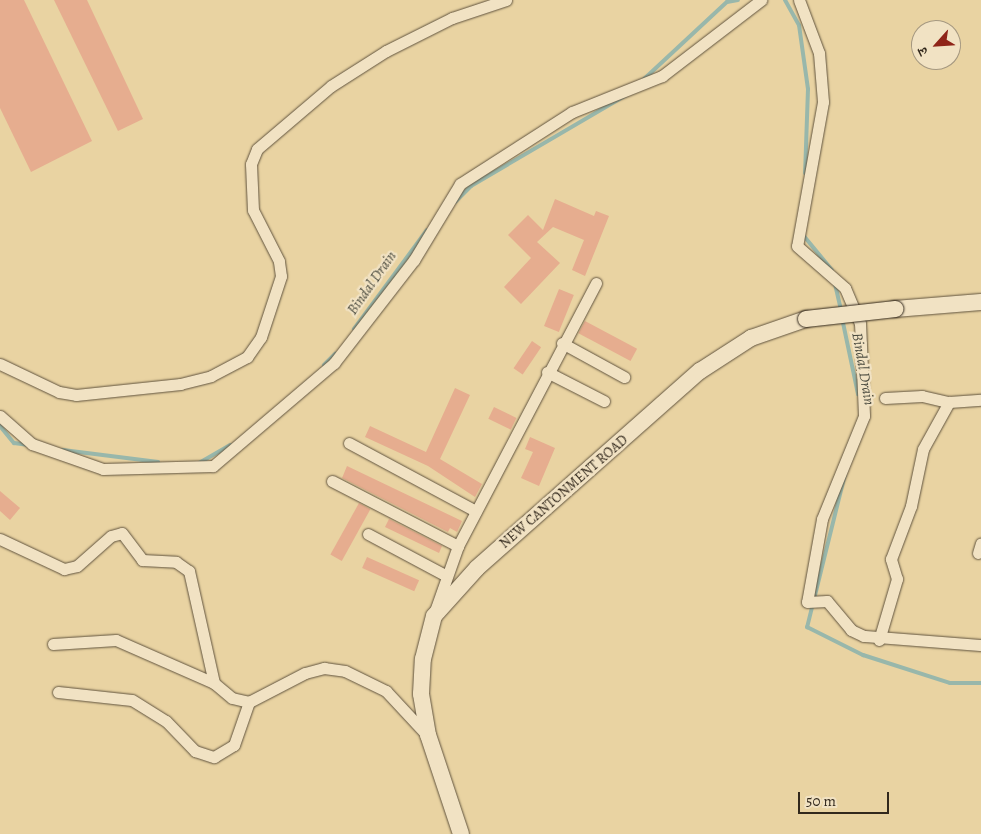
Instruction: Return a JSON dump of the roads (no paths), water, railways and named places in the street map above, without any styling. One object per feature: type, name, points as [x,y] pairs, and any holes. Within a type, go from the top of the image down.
[{"type":"street","points":[[0,364],[59,392],[76,395],[180,384],[211,376],[247,357],[261,337],[281,276],[278,261],[253,210],[251,164],[257,149],[331,86],[386,51],[452,18],[506,0]]},
{"type":"street","points":[[0,416],[32,444],[103,469],[213,466],[334,363],[414,260],[460,184],[572,112],[662,76],[761,0]]},
{"type":"street","points":[[799,0],[819,53],[823,102],[797,246],[845,288],[860,323],[864,416],[822,520],[807,602],[827,601],[851,630],[879,640],[981,645]]},
{"type":"street","points":[[461,834],[428,736],[421,685],[434,616],[458,546],[562,343],[596,284]]},
{"type":"street","name":"NEW CANTONMENT ROAD","points":[[434,616],[477,568],[700,371],[751,338],[806,319],[895,309],[980,305]]},
{"type":"street","points":[[562,343],[624,377]]},
{"type":"street","points":[[547,372],[604,401]]},
{"type":"street","points":[[885,398],[922,396],[949,402],[981,400]]},
{"type":"street","points":[[879,640],[897,580],[892,559],[911,506],[917,466],[949,402]]},
{"type":"street","points":[[349,442],[476,511]]},
{"type":"street","points":[[332,482],[458,546]]},
{"type":"street","points":[[0,539],[64,569],[77,566],[112,536],[122,533],[142,560],[183,566],[196,585],[214,683]]},
{"type":"street","points":[[368,534],[447,576]]},
{"type":"street","points":[[53,644],[116,640],[214,683],[232,698],[249,702],[306,673],[324,668],[345,671],[386,691],[428,736]]},
{"type":"street","points":[[58,692],[132,700],[166,721],[195,751],[214,757],[234,745],[249,702]]},
{"type":"waterway","name":"Bindal Drain","points":[[644,79],[727,2],[738,0]]},
{"type":"waterway","name":"Bindal Drain","points":[[785,0],[799,25],[808,89],[805,173]]},
{"type":"waterway","name":"Bindal Drain","points":[[455,202],[471,186],[626,95]]},
{"type":"waterway","name":"Bindal Drain","points":[[354,329],[427,230]]},
{"type":"waterway","name":"Bindal Drain","points":[[803,235],[832,270]]},
{"type":"waterway","name":"Bindal Drain","points":[[835,284],[841,311]]},
{"type":"waterway","name":"Bindal Drain","points":[[842,318],[858,394]]},
{"type":"waterway","name":"Bindal Drain","points":[[324,365],[335,354]]},
{"type":"waterway","name":"Bindal Drain","points":[[0,426],[14,443],[29,445]]},
{"type":"waterway","name":"Bindal Drain","points":[[199,463],[230,445]]},
{"type":"waterway","name":"Bindal Drain","points":[[63,450],[158,462]]},
{"type":"waterway","name":"Bindal Drain","points":[[845,474],[807,627],[863,655],[950,683],[981,683]]}]
